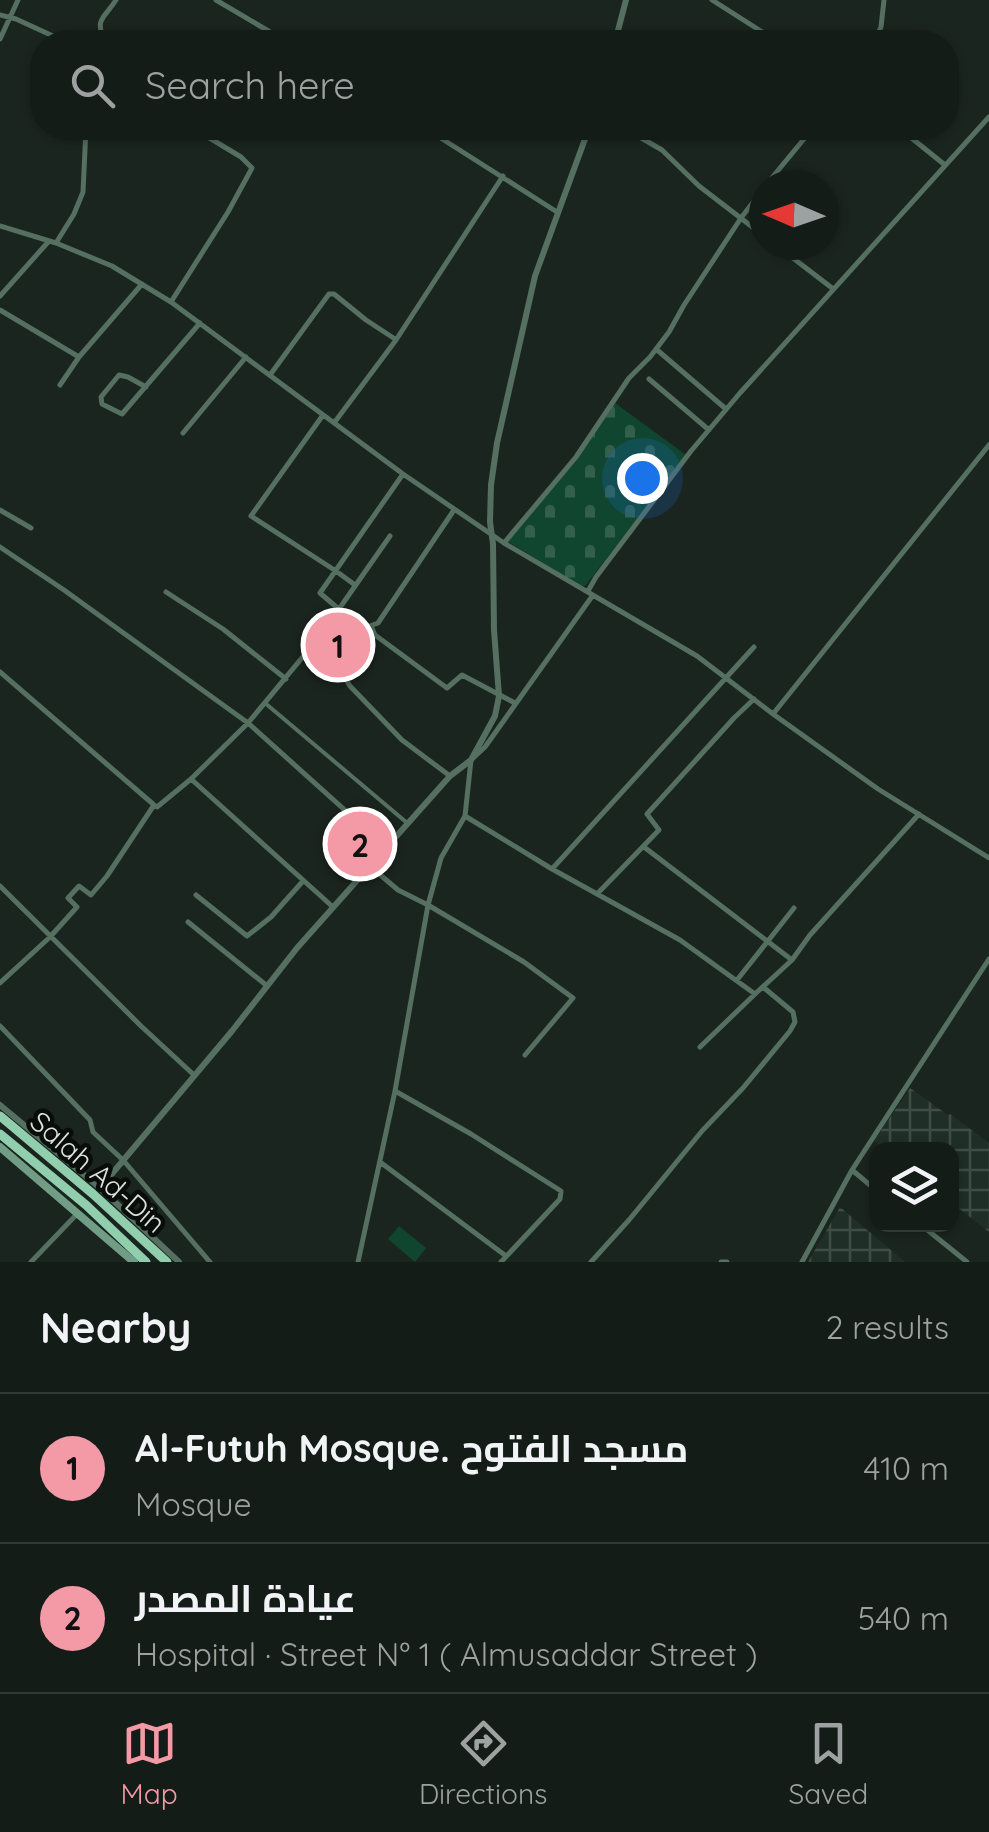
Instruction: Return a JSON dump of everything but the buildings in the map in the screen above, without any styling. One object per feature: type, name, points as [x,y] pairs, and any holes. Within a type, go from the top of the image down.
[{"type":"highway","name":"Salah Ad-Din","points":[[0,1116],[52,1154],[167,1262]]},
{"type":"highway","name":"Salah Ad-Din","points":[[0,1134],[86,1204],[146,1262]]},
{"type":"main road","points":[[0,1146],[134,1262]]},
{"type":"street","points":[[0,39],[18,0]]},
{"type":"street","points":[[100,30],[100,20],[116,0]]},
{"type":"street","points":[[216,0],[266,30]]},
{"type":"street","points":[[618,30],[626,0]]},
{"type":"street","points":[[712,0],[759,30]]},
{"type":"street","points":[[880,30],[884,0]]},
{"type":"street","points":[[0,15],[40,30]]},
{"type":"street","points":[[100,1188],[333,907],[450,776],[485,746],[590,593],[596,577],[726,409],[989,117]]},
{"type":"street","points":[[0,296],[74,214],[84,192],[86,140]]},
{"type":"street","points":[[171,302],[252,168],[212,140]]},
{"type":"street","points":[[444,140],[557,212]]},
{"type":"street","points":[[358,1262],[395,1091],[428,905],[441,858],[465,816],[471,760],[495,716],[500,696],[490,501],[500,425],[535,276],[584,140]]},
{"type":"street","points":[[645,140],[662,150],[699,186],[749,225]]},
{"type":"street","points":[[778,170],[803,140]]},
{"type":"street","points":[[914,140],[945,165]]},
{"type":"street","points":[[334,423],[396,340],[503,176]]},
{"type":"street","points":[[504,543],[576,457],[630,378],[670,332],[684,304],[749,206]]},
{"type":"street","points":[[0,226],[112,266],[171,302],[455,510],[697,656],[878,789],[989,858]]},
{"type":"street","points":[[796,260],[832,288]]},
{"type":"street","points":[[60,385],[142,284]]},
{"type":"street","points":[[270,376],[329,294],[396,340]]},
{"type":"street","points":[[0,310],[79,357]]},
{"type":"street","points":[[146,387],[119,375],[101,396],[102,404],[122,414],[146,387],[200,323]]},
{"type":"street","points":[[656,349],[726,409]]},
{"type":"street","points":[[183,433],[246,357]]},
{"type":"street","points":[[649,379],[709,430]]},
{"type":"street","points":[[323,415],[251,516],[355,585]]},
{"type":"street","points":[[773,714],[989,444]]},
{"type":"street","points":[[403,474],[320,593],[340,610],[368,628],[378,623],[455,510]]},
{"type":"street","points":[[0,510],[31,528]]},
{"type":"street","points":[[0,672],[157,807],[248,723],[320,638],[390,536]]},
{"type":"street","points":[[0,547],[248,723],[388,848]]},
{"type":"street","points":[[166,592],[223,629],[286,678]]},
{"type":"street","points":[[371,626],[375,634],[447,688],[462,675],[515,703]]},
{"type":"street","points":[[320,638],[350,686],[402,740],[450,776]]},
{"type":"street","points":[[552,868],[754,647]]},
{"type":"street","points":[[598,893],[659,830],[648,814],[754,699]]},
{"type":"street","points":[[265,703],[408,824]]},
{"type":"street","points":[[191,779],[333,907]]},
{"type":"street","points":[[0,983],[78,908],[68,898],[79,886],[91,896],[154,805]]},
{"type":"street","points":[[700,1046],[792,960],[919,814]]},
{"type":"street","points":[[465,816],[680,940],[756,994]]},
{"type":"street","points":[[644,847],[792,960]]},
{"type":"street","points":[[371,867],[398,890],[524,962],[573,998],[525,1054]]},
{"type":"street","points":[[196,895],[247,936],[271,918],[303,880]]},
{"type":"street","points":[[0,886],[194,1076]]},
{"type":"street","points":[[737,980],[794,908]]},
{"type":"street","points":[[188,922],[266,985]]},
{"type":"street","points":[[802,1262],[852,1170],[989,959]]},
{"type":"street","points":[[590,1262],[790,1031],[795,1022],[794,1012],[763,987]]},
{"type":"street","points":[[0,1026],[90,1120],[92,1132],[123,1160],[210,1262]]},
{"type":"street","points":[[380,1162],[504,1259],[562,1194],[522,1165],[395,1091]]},
{"type":"street","points":[[0,1105],[52,1154],[100,1188],[180,1262]]},
{"type":"street","points":[[852,1170],[869,1184]]},
{"type":"street","points":[[31,1262],[79,1212]]},
{"type":"street","points":[[930,1232],[967,1262]]},
{"type":"shaded area","points":[[910,1088],[989,1143],[989,1232],[959,1208],[959,1142],[874,1141]]},
{"type":"shaded area","points":[[840,1207],[905,1262],[808,1262]]},
{"type":"green space","points":[[615,403],[686,455],[585,586],[579,585],[507,541],[584,449]]},
{"type":"green space","points":[[399,1226],[426,1248],[415,1262],[388,1239]]},
{"type":"place","name":"Al-Futuh Mosque. مسجد الفتوح","points":[[338,645]]},
{"type":"place","name":"عيادة المصدر","points":[[360,844]]}]
